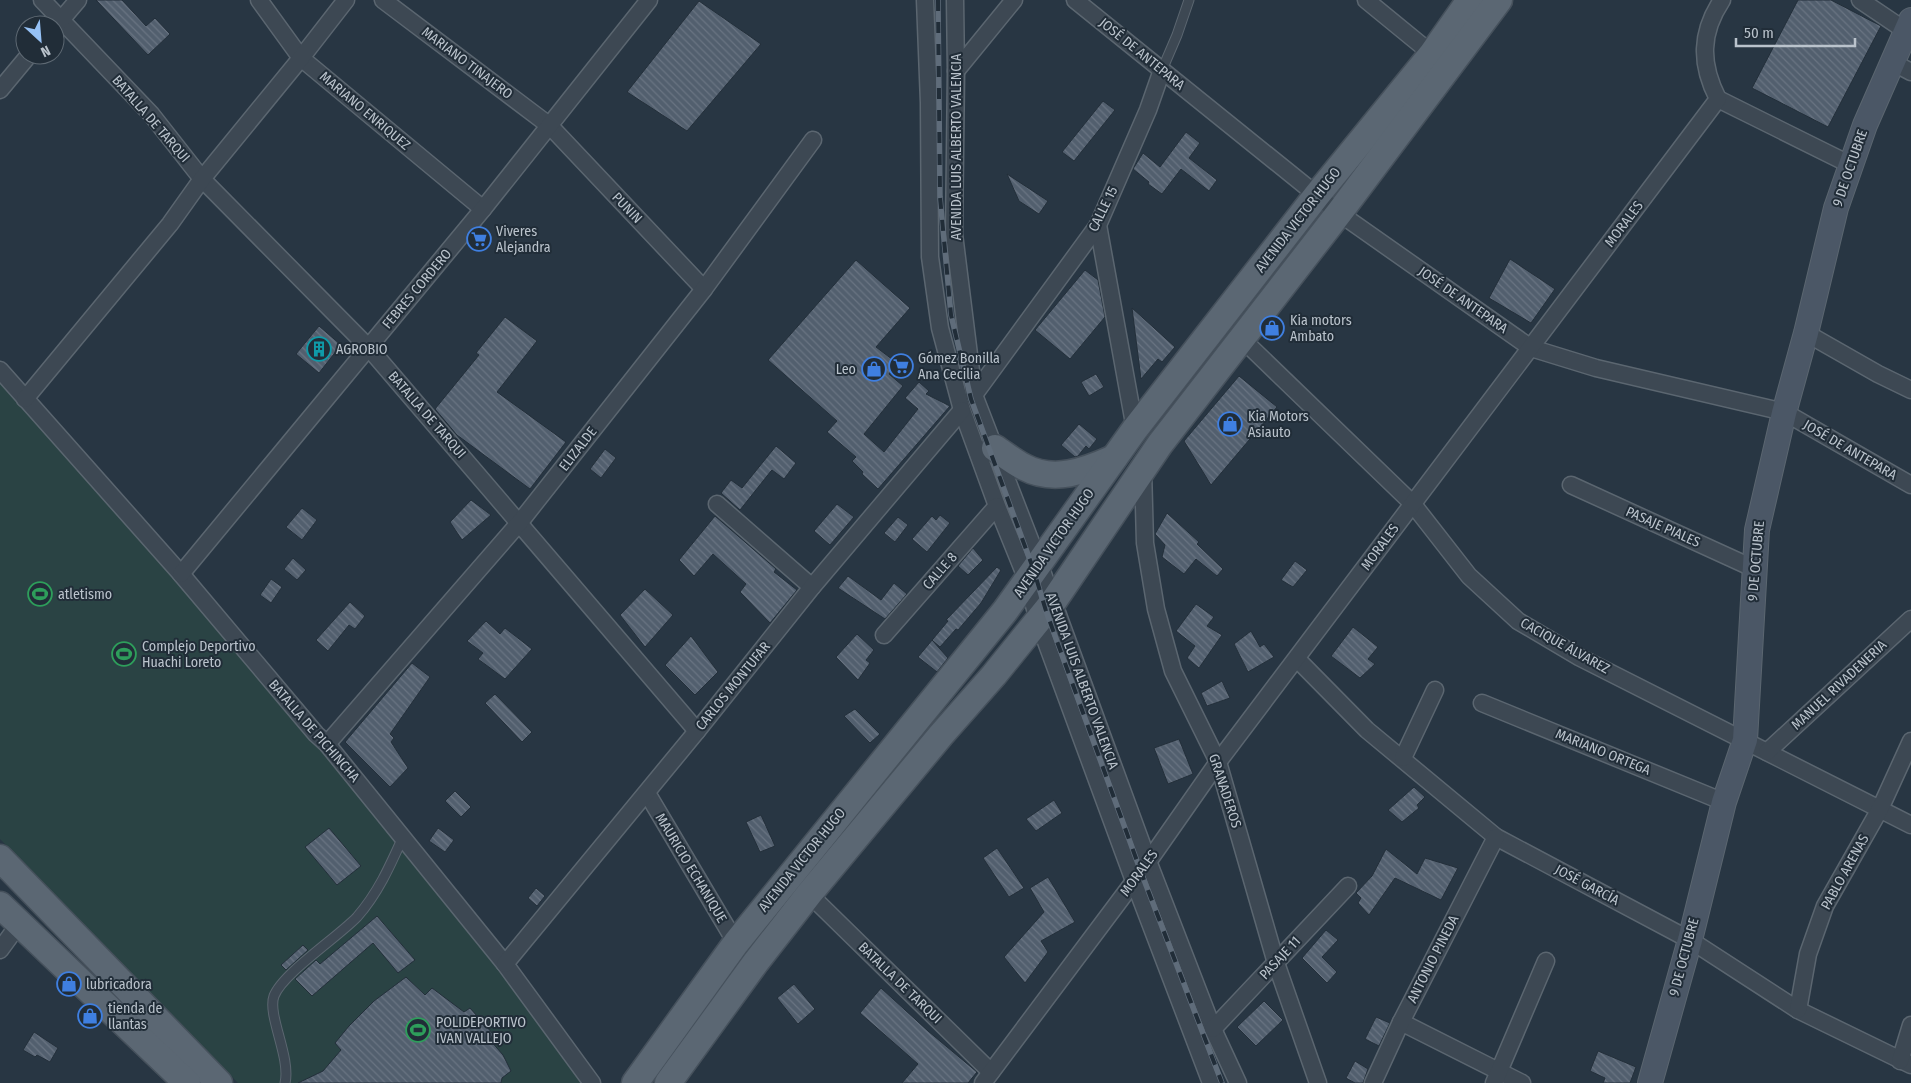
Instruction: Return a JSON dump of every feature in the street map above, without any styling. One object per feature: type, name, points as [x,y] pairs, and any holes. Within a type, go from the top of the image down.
[{"type":"main road","name":"AVENIDA VICTOR HUGO","points":[[635,1083],[736,942],[1006,611],[1135,428],[1317,195],[1432,54],[1470,0]]},
{"type":"main road","name":"AVENIDA VICTOR HUGO","points":[[668,1083],[756,962],[809,894],[1046,611],[1143,468],[1339,213],[1499,0]]},
{"type":"main road","points":[[995,448],[1024,468],[1044,475],[1071,474],[1088,470],[1114,458]]},
{"type":"main road","points":[[0,858],[219,1083]]},
{"type":"main road","points":[[0,905],[187,1083]]},
{"type":"street","name":"BATALLA DE TARQUI","points":[[42,0],[52,15]]},
{"type":"street","points":[[65,15],[78,0]]},
{"type":"street","name":"MARIANO ENRIQUEZ","points":[[259,0],[301,58],[483,209]]},
{"type":"street","points":[[25,399],[170,224],[202,179],[346,0]]},
{"type":"street","name":"MARIANO TINAJERO","points":[[383,0],[550,126]]},
{"type":"street","name":"FEBRES CORDERO","points":[[181,574],[483,209],[649,0]]},
{"type":"street","name":"AVENIDA LUIS ALBERTO VALENCIA","points":[[925,0],[930,257],[940,328],[962,410],[997,506],[1033,571],[1046,611],[1148,861],[1213,1029],[1238,1083]]},
{"type":"street","name":"AVENIDA LUIS ALBERTO VALENCIA","points":[[955,0],[954,234],[974,394],[995,448],[1134,881],[1211,1083]]},
{"type":"street","points":[[956,71],[1014,0]]},
{"type":"street","name":"JOSÉ DE ANTEPARA","points":[[1075,0],[1339,213],[1531,348],[1596,368],[1784,412],[1911,485]]},
{"type":"street","points":[[1366,0],[1432,54]]},
{"type":"street","points":[[1722,0],[1710,21],[1705,62],[1709,82],[1718,99],[1851,165]]},
{"type":"street","points":[[1860,0],[1908,25]]},
{"type":"street","name":"9 DE OCTUBRE","points":[[1654,1081],[1724,802],[1745,740],[1757,530],[1784,412],[1806,333],[1836,208],[1865,126],[1902,67],[1908,25]]},
{"type":"street","name":"BATALLA DE TARQUI","points":[[65,30],[151,114],[202,179],[369,348],[520,522],[697,732]]},
{"type":"street","points":[[0,90],[21,65]]},
{"type":"street","name":"CALLE 15","points":[[974,394],[1098,225],[1148,110],[1162,70]]},
{"type":"street","name":"MORALES","points":[[987,1077],[1134,881],[1218,762],[1718,99]]},
{"type":"street","name":"PUNIN","points":[[550,126],[704,289]]},
{"type":"street","name":"ELIZALDE","points":[[327,744],[520,522],[704,289],[813,140]]},
{"type":"street","points":[[1098,225],[1135,428]]},
{"type":"street","points":[[1806,333],[1878,374],[1911,390]]},
{"type":"street","name":"CACIQUE ÁLVAREZ","points":[[1242,339],[1412,503],[1469,576],[1518,621],[1579,657],[1911,824]]},
{"type":"street","name":"BATALLA DE PICHINCHA","points":[[0,370],[181,574],[316,734],[327,744],[505,964],[592,1083]]},
{"type":"street","name":"CARLOS MONTUFAR","points":[[505,964],[697,732],[812,587],[962,410]]},
{"type":"street","name":"GRANADEROS","points":[[1143,468],[1145,543],[1156,609],[1173,671],[1218,762],[1276,962],[1318,1083]]},
{"type":"street","name":"PASAJE PIALES","points":[[1571,485],[1754,569]]},
{"type":"street","points":[[717,504],[812,587]]},
{"type":"street","name":"CALLE 8","points":[[884,635],[997,506]]},
{"type":"street","name":"MANUEL RIVADENERIA","points":[[1767,752],[1911,619]]},
{"type":"street","name":"JOSÉ GARCÍA","points":[[1297,659],[1367,730],[1496,837],[1690,940],[1798,1010],[1906,1063]]},
{"type":"street","points":[[1402,758],[1435,690]]},
{"type":"street","name":"MARIANO ORTEGA","points":[[1482,703],[1724,802]]},
{"type":"street","name":"PABLO ARENAS","points":[[1798,1010],[1808,954],[1825,906],[1880,809],[1911,741]]},
{"type":"street","name":"MAURICIO ECHANIQUE","points":[[647,793],[736,942]]},
{"type":"street","name":"ANTONIO PINEDA","points":[[1373,1083],[1401,1022],[1496,837]]},
{"type":"street","name":"PASAJE 11","points":[[1213,1029],[1348,886]]},
{"type":"street","name":"BATALLA DE TARQUI","points":[[809,894],[987,1077]]},
{"type":"street","points":[[0,950],[18,924]]},
{"type":"street","points":[[1496,1077],[1546,961]]},
{"type":"street","points":[[1401,1022],[1496,1077],[1522,1083]]},
{"type":"street","points":[[1906,1063],[1911,1025]]},
{"type":"lane","name":"CALLE 15","points":[[1162,70],[1189,0]]},
{"type":"lane","points":[[285,1083],[285,1053],[274,1010],[274,997],[284,981],[356,918],[370,901],[403,838]]},
{"type":"green space","name":"Complejo Deportivo Huachi Loreto","points":[[0,365],[181,574],[592,1083],[238,1083],[0,839]]},
{"type":"building","points":[[96,0],[122,0],[146,26],[155,18],[170,34],[148,55]]},
{"type":"building","points":[[1798,0],[1831,0],[1881,26],[1828,127],[1752,88]]},
{"type":"building","points":[[699,1],[761,44],[687,131],[627,92]]},
{"type":"building","points":[[1103,101],[1115,110],[1074,161],[1062,152]]},
{"type":"building","points":[[1186,132],[1200,143],[1189,158],[1217,180],[1209,191],[1181,169],[1162,194],[1148,184],[1149,182],[1133,169],[1143,153],[1160,167]]},
{"type":"building","points":[[1007,174],[1048,201],[1039,214],[1019,201]]},
{"type":"building","points":[[1510,259],[1555,289],[1531,323],[1489,298]]},
{"type":"building","points":[[856,260],[910,308],[876,347],[897,363],[889,374],[903,386],[864,434],[884,452],[918,409],[905,398],[919,382],[929,391],[926,394],[950,406],[878,489],[862,474],[863,472],[852,461],[856,457],[827,432],[837,421],[768,360]]},
{"type":"building","points":[[1085,270],[1098,280],[1105,317],[1070,359],[1035,330]]},
{"type":"building","points":[[1132,308],[1175,347],[1162,362],[1158,359],[1141,379]]},
{"type":"building","points":[[505,317],[537,341],[497,392],[566,442],[530,489],[457,435],[435,409],[479,355],[476,353]]},
{"type":"building","name":"AGROBIO","points":[[319,326],[341,345],[319,373],[296,354]]},
{"type":"building","points":[[1096,374],[1104,387],[1089,396],[1081,382]]},
{"type":"building","name":"Kia Motors Asiauto","points":[[1239,376],[1277,407],[1211,485],[1184,441]]},
{"type":"building","points":[[1079,424],[1097,439],[1089,449],[1086,446],[1075,457],[1061,445]]},
{"type":"building","points":[[776,446],[796,463],[784,479],[772,470],[740,510],[721,493],[731,480],[742,488]]},
{"type":"building","points":[[605,449],[616,458],[601,478],[590,469]]},
{"type":"building","points":[[471,500],[491,515],[462,540],[450,522]]},
{"type":"building","points":[[837,504],[854,517],[830,545],[814,531]]},
{"type":"building","points":[[302,508],[317,520],[302,540],[286,527]]},
{"type":"building","points":[[1167,513],[1199,542],[1197,544],[1223,569],[1217,576],[1196,559],[1184,574],[1162,557],[1165,545],[1155,534]]},
{"type":"building","points":[[940,515],[950,523],[927,552],[912,539],[932,516],[936,520]]},
{"type":"building","points":[[715,516],[776,569],[774,572],[797,590],[770,623],[740,592],[746,584],[713,554],[694,576],[679,560]]},
{"type":"building","points":[[898,517],[908,525],[895,542],[884,533]]},
{"type":"building","points":[[973,548],[983,560],[968,575],[958,566]]},
{"type":"building","points":[[293,558],[306,570],[297,580],[284,569]]},
{"type":"building","points":[[1295,561],[1307,570],[1293,587],[1281,580]]},
{"type":"building","points":[[997,567],[1001,570],[981,603],[958,630],[956,629],[940,647],[932,640],[948,621],[946,620]]},
{"type":"building","points":[[848,576],[881,600],[894,583],[907,594],[885,619],[838,588]]},
{"type":"building","points":[[271,579],[282,587],[271,603],[260,595]]},
{"type":"building","points":[[645,589],[673,615],[645,647],[620,615]]},
{"type":"building","points":[[350,602],[365,616],[355,629],[349,625],[328,651],[316,640]]},
{"type":"building","points":[[1196,604],[1214,617],[1207,626],[1222,635],[1199,668],[1187,658],[1195,646],[1176,631]]},
{"type":"building","points":[[486,621],[500,634],[505,628],[532,649],[505,679],[478,659],[483,653],[467,641]]},
{"type":"building","points":[[1353,627],[1378,647],[1368,659],[1375,664],[1360,678],[1331,656]]},
{"type":"building","points":[[1251,631],[1260,647],[1264,644],[1274,657],[1248,672],[1234,644]]},
{"type":"building","points":[[857,634],[874,650],[866,660],[870,663],[858,680],[836,657]]},
{"type":"building","points":[[691,636],[718,672],[695,695],[665,665]]},
{"type":"building","points":[[932,640],[948,658],[937,672],[918,657]]},
{"type":"building","points":[[412,663],[430,677],[390,734],[394,738],[391,742],[408,768],[390,787],[345,742]]},
{"type":"building","points":[[1222,681],[1230,698],[1207,706],[1201,693]]},
{"type":"building","points":[[495,694],[532,732],[522,742],[485,703]]},
{"type":"building","points":[[855,709],[880,734],[870,743],[844,716]]},
{"type":"building","points":[[1179,739],[1193,774],[1168,784],[1154,748]]},
{"type":"building","points":[[1414,787],[1425,797],[1417,805],[1419,808],[1402,822],[1388,810]]},
{"type":"building","points":[[455,791],[471,807],[461,817],[445,801]]},
{"type":"building","points":[[1054,800],[1062,813],[1036,831],[1026,819]]},
{"type":"building","points":[[761,815],[775,846],[760,852],[746,822]]},
{"type":"building","points":[[329,828],[361,866],[337,885],[305,847]]},
{"type":"building","points":[[438,828],[454,840],[445,852],[429,841]]},
{"type":"building","points":[[997,848],[1024,888],[1009,897],[983,858]]},
{"type":"building","points":[[1386,849],[1417,874],[1425,858],[1458,868],[1441,900],[1395,878],[1369,915],[1358,903],[1361,898],[1356,893],[1372,876]]},
{"type":"building","points":[[1048,877],[1075,922],[1041,941],[1048,952],[1025,983],[1004,957],[1044,912],[1030,888]]},
{"type":"building","points":[[536,888],[545,896],[537,906],[528,898]]},
{"type":"building","points":[[377,916],[415,960],[398,973],[373,943],[312,996],[295,979],[316,960],[320,964]]},
{"type":"building","points":[[1326,930],[1338,940],[1322,957],[1337,972],[1327,983],[1302,958]]},
{"type":"building","points":[[303,945],[308,950],[286,970],[281,965]]},
{"type":"building","name":"POLIDEPORTIVO IVAN VALLEJO","points":[[406,977],[425,995],[432,988],[464,1012],[470,1008],[493,1034],[490,1040],[503,1055],[511,1071],[502,1078],[501,1083],[298,1083],[323,1071],[341,1050],[335,1043],[349,1026],[374,1001]]},
{"type":"building","points":[[794,984],[815,1009],[798,1024],[777,998]]},
{"type":"building","points":[[881,988],[977,1072],[968,1083],[902,1083],[918,1064],[860,1013]]},
{"type":"building","points":[[1264,1001],[1283,1020],[1256,1046],[1237,1027]]},
{"type":"building","points":[[1376,1017],[1390,1023],[1379,1046],[1365,1039]]},
{"type":"building","points":[[34,1032],[58,1048],[50,1062],[37,1055],[35,1057],[23,1050]]},
{"type":"building","points":[[1598,1051],[1636,1067],[1630,1083],[1603,1083],[1605,1078],[1590,1071]]},
{"type":"building","points":[[1355,1061],[1368,1069],[1363,1083],[1355,1083],[1346,1078]]},
{"type":"railway","points":[[938,0],[940,197],[951,315],[971,399],[1141,872],[1222,1083]]},
{"type":"place","name":"Viveres Alejandra","points":[[479,239]]},
{"type":"place","name":"Kia motors Ambato","points":[[1272,328]]},
{"type":"place","name":"AGROBIO","points":[[319,349]]},
{"type":"place","name":"Gómez Bonilla Ana Cecilia","points":[[901,366]]},
{"type":"place","name":"Leo","points":[[874,369]]},
{"type":"place","name":"Kia Motors Asiauto","points":[[1230,424]]},
{"type":"place","name":"atletismo","points":[[40,594]]},
{"type":"place","name":"Complejo Deportivo Huachi Loreto","points":[[124,654]]},
{"type":"place","name":"lubricadora","points":[[69,984]]},
{"type":"place","name":"tienda de llantas","points":[[90,1016]]},
{"type":"place","name":"POLIDEPORTIVO IVAN VALLEJO","points":[[418,1030]]}]
